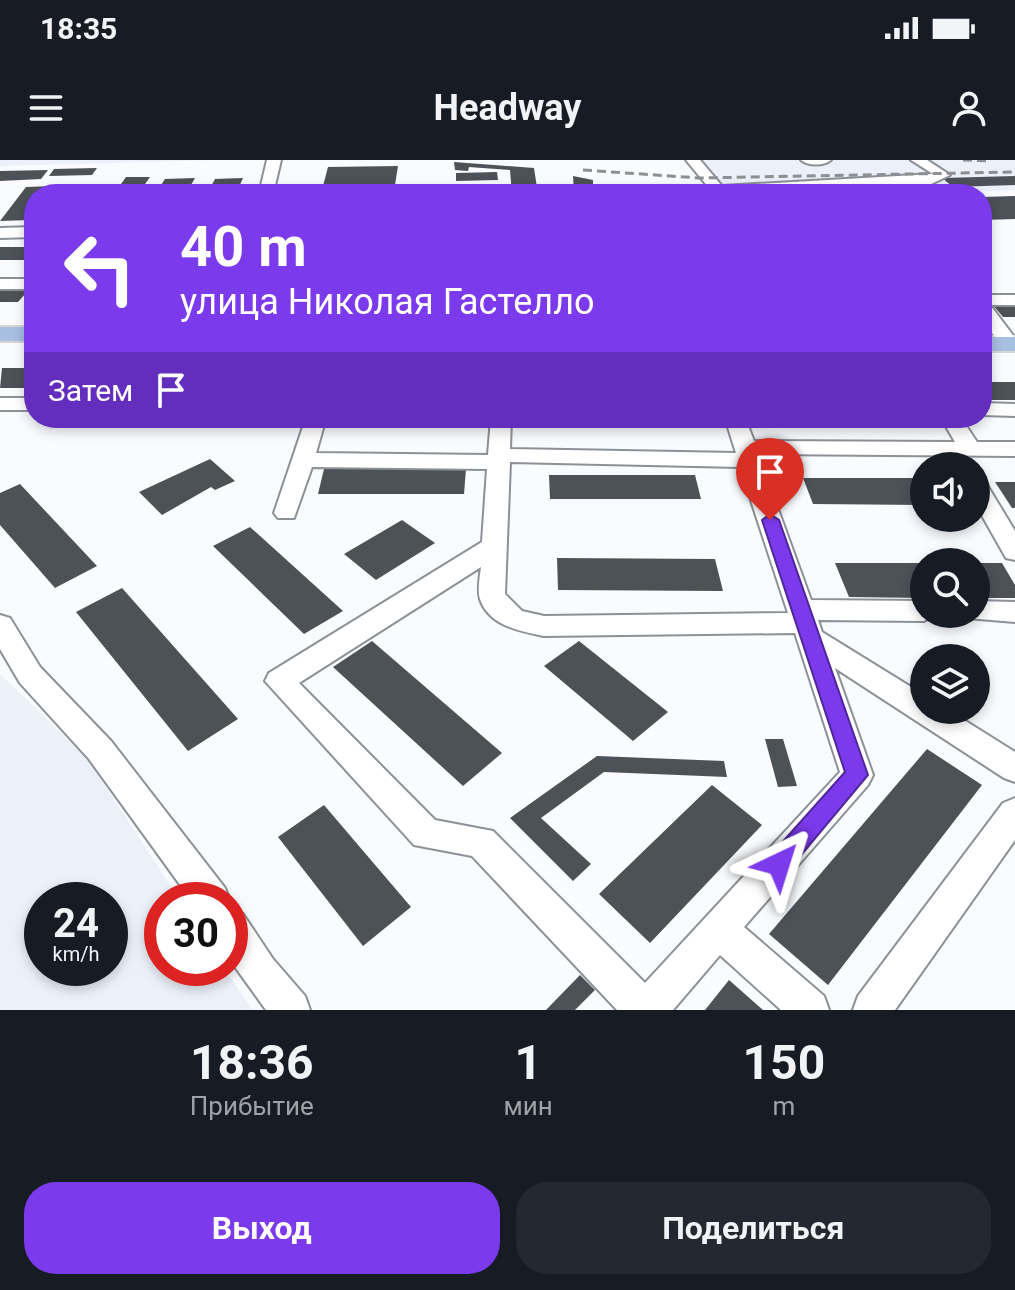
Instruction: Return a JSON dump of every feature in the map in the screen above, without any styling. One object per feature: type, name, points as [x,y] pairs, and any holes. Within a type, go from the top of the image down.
[{"type":"main road","points":[[0,334],[24,334]]},
{"type":"main road","points":[[0,345],[24,345]]},
{"type":"main road","points":[[992,345],[1013,348]]},
{"type":"main road","points":[[992,353],[1013,348]]},
{"type":"street","points":[[268,184],[274,160]]},
{"type":"street","points":[[693,160],[712,184]]},
{"type":"street","points":[[808,160],[824,160]]},
{"type":"street","points":[[872,184],[929,181],[943,175],[918,160]]},
{"type":"street","points":[[0,233],[24,232]]},
{"type":"street","points":[[0,284],[24,284]]},
{"type":"street","points":[[992,300],[1015,300]]},
{"type":"street","points":[[992,320],[1013,348]]},
{"type":"street","points":[[0,404],[24,404]]},
{"type":"street","points":[[992,409],[1015,410]]},
{"type":"street","points":[[286,513],[313,428]]},
{"type":"street","points":[[501,428],[492,597],[513,619],[544,626],[806,624],[910,613]]},
{"type":"street","points":[[495,546],[279,681],[426,834],[481,842],[645,1010],[857,775],[739,428]]},
{"type":"street","points":[[954,428],[962,452]]},
{"type":"street","points":[[989,452],[1015,449]]},
{"type":"street","points":[[302,460],[910,455]]},
{"type":"street","points":[[990,509],[1015,552]]},
{"type":"street","points":[[990,611],[1015,612]]},
{"type":"street","points":[[806,624],[1015,768]]},
{"type":"street","points":[[0,625],[30,675],[100,750],[199,882]]},
{"type":"street","points":[[872,1010],[1015,813]]},
{"type":"street","points":[[720,930],[810,1010]]},
{"type":"street","points":[[248,954],[291,1010]]},
{"type":"shaded area","points":[[0,160],[217,160],[0,166]]},
{"type":"shaded area","points":[[700,160],[1015,160],[1015,190],[992,191],[992,184],[720,184]]},
{"type":"shaded area","points":[[0,674],[86,757],[168,882],[144,882],[144,986],[236,986],[252,1010],[0,1010]]},
{"type":"building","points":[[454,162],[534,168],[536,184],[511,184],[510,170],[469,167],[468,171],[455,170]]},
{"type":"building","points":[[398,166],[395,184],[324,184],[328,167]]},
{"type":"building","points":[[97,168],[92,175],[49,176],[54,169]]},
{"type":"building","points":[[48,170],[41,179],[0,181],[0,171]]},
{"type":"building","points":[[497,172],[498,180],[456,181],[456,173]]},
{"type":"building","points":[[573,176],[593,180],[593,184],[573,184]]},
{"type":"building","points":[[1015,176],[1015,185],[949,184],[942,178]]},
{"type":"building","points":[[126,177],[150,177],[145,184],[121,184]]},
{"type":"building","points":[[195,178],[192,184],[162,184],[165,179]]},
{"type":"building","points":[[243,178],[240,184],[212,184],[215,179]]},
{"type":"building","points":[[24,190],[24,220],[0,221]]},
{"type":"building","points":[[1015,196],[1015,219],[992,220],[992,197]]},
{"type":"building","points":[[0,247],[24,247],[24,260],[0,260]]},
{"type":"building","points":[[0,285],[24,285],[24,295],[18,302],[0,302]]},
{"type":"building","points":[[992,304],[1015,304],[1015,317],[1003,317]]},
{"type":"building","points":[[2,368],[24,368],[24,388],[0,388]]},
{"type":"building","points":[[992,382],[1015,382],[1015,400],[992,400]]},
{"type":"building","points":[[210,459],[235,481],[215,490],[211,487],[162,515],[139,492]]},
{"type":"building","points":[[324,469],[466,469],[464,494],[318,494]]},
{"type":"building","points":[[549,475],[695,475],[701,499],[550,499]]},
{"type":"building","points":[[803,478],[910,478],[910,505],[813,504]]},
{"type":"building","points":[[995,482],[1015,482],[1015,508],[1012,508]]},
{"type":"building","points":[[20,484],[97,566],[55,588],[0,525],[0,493]]},
{"type":"building","points":[[402,520],[435,543],[376,580],[344,554]]},
{"type":"building","points":[[250,527],[343,611],[304,634],[213,546]]},
{"type":"building","points":[[557,558],[715,559],[723,591],[558,590]]},
{"type":"building","points":[[835,563],[910,563],[910,598],[849,597]]},
{"type":"building","points":[[990,563],[1002,563],[1015,585],[1015,598],[990,598]]},
{"type":"building","points":[[122,588],[238,719],[188,751],[76,612]]},
{"type":"building","points":[[372,641],[502,753],[463,786],[333,667]]},
{"type":"building","points":[[579,641],[668,712],[633,741],[544,666]]},
{"type":"building","points":[[765,739],[783,739],[797,786],[778,787]]},
{"type":"building","points":[[927,749],[982,785],[828,985],[769,934]]},
{"type":"building","points":[[597,756],[724,761],[727,777],[604,772],[541,818],[591,864],[573,881],[510,818]]},
{"type":"building","points":[[712,785],[762,825],[650,943],[599,894]]},
{"type":"building","points":[[324,805],[411,907],[363,946],[278,837]]},
{"type":"building","points":[[580,975],[595,990],[575,1010],[546,1010]]},
{"type":"building","points":[[729,980],[763,1010],[705,1010]]},
{"type":"railway","points":[[963,160],[990,161]]},
{"type":"railway","points":[[583,170],[699,178],[1015,172]]},
{"type":"route","points":[[770,520],[857,775],[779,864]]}]
